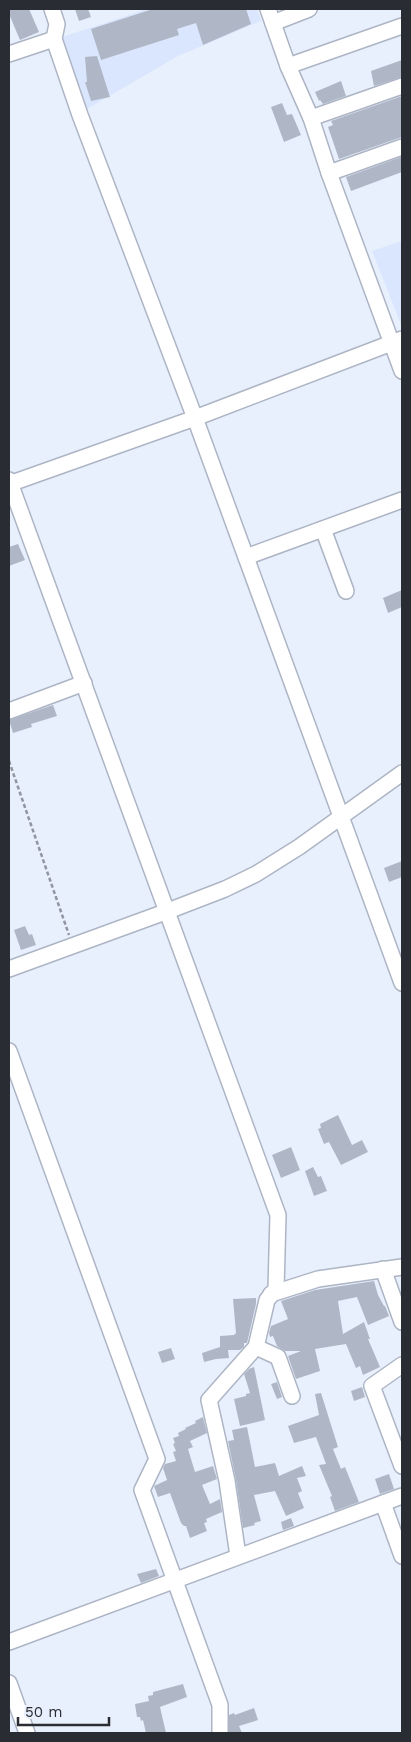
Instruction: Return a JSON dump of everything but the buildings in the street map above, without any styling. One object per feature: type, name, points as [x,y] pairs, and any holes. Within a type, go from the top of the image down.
[{"type":"street","points":[[52,9],[57,24],[54,39],[84,124],[195,418],[402,983]]},
{"type":"street","points":[[310,9],[271,16],[288,66],[311,118],[330,173],[397,341],[402,371]]},
{"type":"street","points":[[288,66],[402,26]]},
{"type":"street","points":[[9,54],[54,39]]},
{"type":"street","points":[[311,118],[402,86]]},
{"type":"street","points":[[330,173],[402,147]]},
{"type":"street","points":[[238,1556],[227,1480],[209,1400],[256,1347],[267,1300],[276,1288],[278,1215],[9,482],[195,418],[397,341]]},
{"type":"street","points":[[246,557],[401,503]]},
{"type":"street","points":[[323,529],[346,591]]},
{"type":"street","points":[[9,711],[84,683]]},
{"type":"street","points":[[9,969],[168,911],[225,889],[256,874],[284,857],[402,773]]},
{"type":"street","points":[[9,1051],[157,1459],[142,1490],[220,1705],[220,1733]]},
{"type":"street","points":[[271,1294],[318,1279],[402,1267]]},
{"type":"street","points":[[383,1269],[402,1322]]},
{"type":"street","points":[[256,1347],[278,1358],[292,1396]]},
{"type":"street","points":[[402,1366],[372,1386],[402,1466]]},
{"type":"street","points":[[9,1642],[402,1496]]},
{"type":"street","points":[[383,1503],[402,1556]]},
{"type":"street","points":[[9,1682],[27,1733]]},
{"type":"path","points":[[9,761],[73,946]]},
{"type":"shaded area","points":[[147,9],[257,9],[261,21],[178,56],[87,109],[62,37]]},
{"type":"shaded area","points":[[402,241],[402,327],[372,251]]}]
